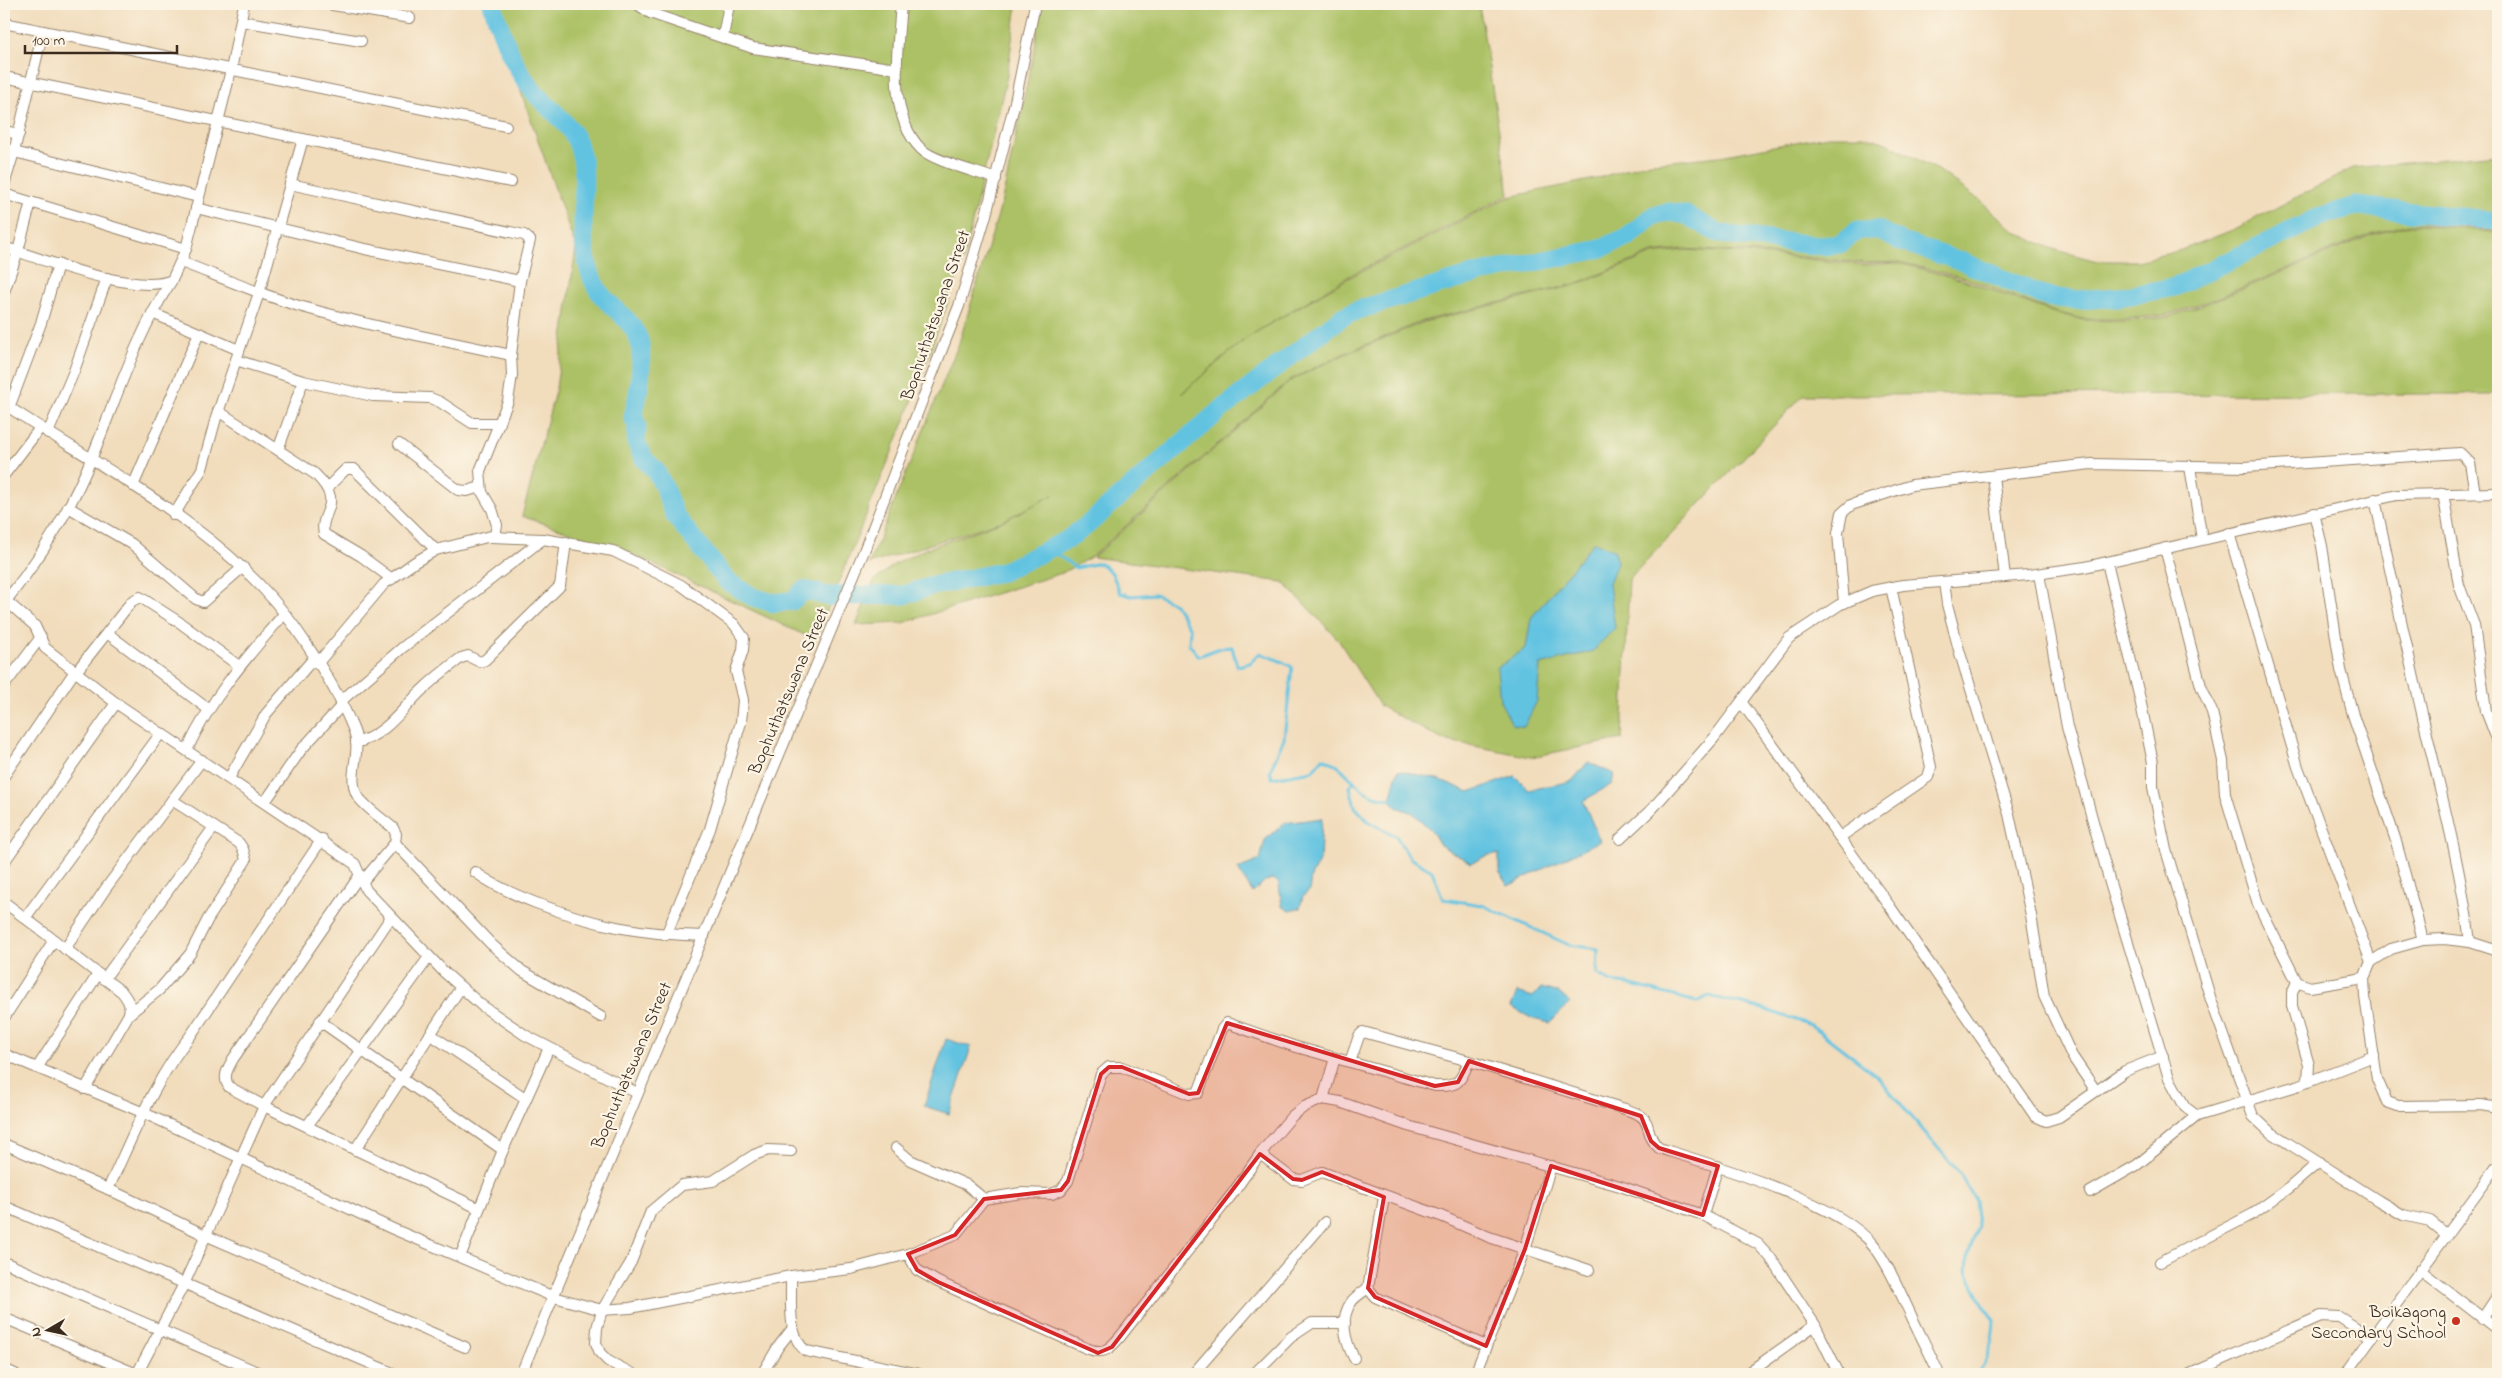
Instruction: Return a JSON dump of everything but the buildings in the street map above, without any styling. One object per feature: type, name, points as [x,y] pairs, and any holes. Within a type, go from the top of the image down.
[{"type":"street","points":[[244,4],[218,121],[186,249],[181,262],[152,313],[92,460],[68,507],[37,560],[5,600],[35,626],[45,648],[116,703],[322,839],[356,864],[361,879],[390,917],[461,987],[506,1023],[548,1048],[637,1093]]},
{"type":"street","points":[[327,4],[410,18]]},
{"type":"street","points":[[637,4],[650,13],[753,48],[897,69]]},
{"type":"street","points":[[723,38],[729,4]]},
{"type":"street","points":[[901,4],[897,69],[900,107],[909,132],[921,150],[934,157],[996,179]]},
{"type":"street","name":"Bophuthatswana Street","points":[[521,1374],[864,551],[958,306],[996,179],[1020,82],[1035,4]]},
{"type":"street","points":[[241,21],[361,41]]},
{"type":"street","points":[[4,23],[506,126]]},
{"type":"street","points":[[4,185],[19,134],[43,31]]},
{"type":"street","points":[[4,76],[511,182]]},
{"type":"street","points":[[4,131],[19,134]]},
{"type":"street","points":[[174,515],[202,470],[218,411],[259,293],[303,139]]},
{"type":"street","points":[[14,152],[198,197]]},
{"type":"street","points":[[290,184],[524,234],[529,237],[531,244],[520,282],[511,355],[510,386],[500,423],[480,471],[481,487],[497,525],[495,535],[491,537]]},
{"type":"street","points":[[4,194],[186,249]]},
{"type":"street","points":[[4,292],[18,251],[31,202]]},
{"type":"street","points":[[196,208],[364,249],[520,282]]},
{"type":"street","points":[[4,247],[107,278],[146,284],[165,284],[172,280]]},
{"type":"street","points":[[181,262],[259,293],[385,329],[511,355]]},
{"type":"street","points":[[58,264],[41,323],[6,406],[133,486],[174,515],[242,568],[266,590],[284,614],[342,703],[355,733],[354,778],[357,794],[393,828],[396,834],[395,843],[330,916],[228,1067],[225,1078],[229,1087],[264,1106],[478,1208]]},
{"type":"street","points":[[4,475],[44,430],[74,370],[107,278]]},
{"type":"street","points":[[152,313],[199,333],[237,355],[302,381],[373,396],[430,398],[440,402],[472,423],[500,423]]},
{"type":"street","points":[[133,486],[199,333]]},
{"type":"street","points":[[278,450],[302,381]]},
{"type":"street","points":[[218,411],[315,474],[327,488],[330,502],[323,529],[324,534],[361,556],[392,579]]},
{"type":"street","points":[[399,444],[458,490],[467,491],[481,487]]},
{"type":"street","points":[[1844,603],[1838,533],[1842,513],[1851,505],[1912,485],[2091,464],[2245,468],[2460,453],[2470,462],[2475,493]]},
{"type":"street","points":[[2190,467],[2202,540]]},
{"type":"street","points":[[327,488],[346,469],[354,469],[436,550]]},
{"type":"street","points":[[1993,476],[2005,577]]},
{"type":"street","points":[[2443,493],[2459,584],[2474,625],[2486,711],[2498,742]]},
{"type":"street","points":[[1620,839],[1652,809],[1742,703],[1789,638],[1806,625],[1844,603],[1872,591],[1891,587],[2039,574],[2107,562],[2397,495],[2498,493]]},
{"type":"street","points":[[2375,499],[2409,659],[2447,818],[2466,909],[2470,942]]},
{"type":"street","points":[[68,507],[132,544],[203,602],[242,568]]},
{"type":"street","points":[[2314,513],[2322,546],[2340,670],[2353,715],[2396,838],[2423,940]]},
{"type":"street","points":[[2229,533],[2298,767],[2371,962]]},
{"type":"street","points":[[229,778],[266,714],[384,584],[415,562],[436,550],[491,537],[543,539],[613,551],[657,571],[681,585],[734,624],[744,638],[743,650],[736,672],[743,700],[741,722],[710,829],[666,935]]},
{"type":"street","points":[[265,802],[302,750],[342,703],[402,648],[543,539]]},
{"type":"street","points":[[356,743],[375,736],[383,730],[420,692],[461,658],[468,656],[480,662],[485,660],[551,597],[562,580],[566,542]]},
{"type":"street","points":[[2165,548],[2201,686],[2212,712],[2223,760],[2225,794],[2258,904],[2297,982],[2310,987],[2364,978]]},
{"type":"street","points":[[2107,562],[2140,699],[2153,763],[2153,788],[2166,850],[2211,1000],[2253,1116],[2269,1131],[2379,1201],[2404,1215],[2430,1221],[2446,1234]]},
{"type":"street","points":[[2039,574],[2067,727],[2110,883],[2170,1078],[2185,1106],[2197,1116]]},
{"type":"street","points":[[1944,582],[1947,604],[1959,650],[2009,814],[2031,915],[2044,996],[2072,1056],[2096,1092]]},
{"type":"street","points":[[1840,837],[1928,778],[1931,766],[1891,587]]},
{"type":"street","points":[[4,776],[75,672],[132,601],[140,597],[179,622],[239,666]]},
{"type":"street","points":[[187,750],[208,709],[239,666],[284,614]]},
{"type":"street","points":[[107,633],[208,709]]},
{"type":"street","points":[[4,686],[41,637]]},
{"type":"street","points":[[4,862],[116,703]]},
{"type":"street","points":[[1742,703],[1840,837],[2035,1116],[2046,1121],[2060,1117],[2125,1071],[2163,1056]]},
{"type":"street","points":[[25,918],[161,733]]},
{"type":"street","points":[[65,949],[106,888],[202,760]]},
{"type":"street","points":[[86,1089],[129,1014],[159,990],[190,954],[208,919],[243,867],[245,856],[239,843],[172,800]]},
{"type":"street","points":[[37,1068],[101,976],[214,827]]},
{"type":"street","points":[[108,1189],[144,1113],[175,1055],[191,1035],[322,839]]},
{"type":"street","points":[[395,843],[491,944],[522,971],[601,1017]]},
{"type":"street","points":[[476,872],[505,890],[586,922],[612,928],[666,935],[704,936]]},
{"type":"street","points":[[5,906],[25,918],[101,976],[127,999],[130,1006],[129,1014]]},
{"type":"street","points":[[4,1318],[137,1374],[185,1282],[264,1106],[390,917]]},
{"type":"street","points":[[2498,951],[2470,942],[2444,939],[2423,940],[2391,949],[2371,962],[2364,978],[2377,1079],[2387,1102],[2398,1106],[2481,1105],[2498,1108]]},
{"type":"street","points":[[4,1018],[54,940]]},
{"type":"street","points":[[307,1126],[429,957]]},
{"type":"street","points":[[2297,982],[2292,993],[2292,1006],[2309,1066],[2308,1081]]},
{"type":"street","points":[[355,1150],[461,987]]},
{"type":"street","points":[[320,1021],[503,1150]]},
{"type":"street","points":[[4,1054],[144,1113],[392,1229],[554,1297],[602,1310],[630,1308],[791,1276],[851,1269],[908,1254],[955,1235],[984,1199],[1021,1193],[1052,1194],[1061,1190],[1068,1181],[1101,1074],[1109,1067],[1122,1067],[1188,1094],[1198,1093],[1222,1029],[1227,1023],[1293,1046],[1435,1086],[1452,1086],[1462,1077],[1469,1060]]},
{"type":"street","points":[[1350,1062],[1359,1036],[1363,1032],[1469,1060],[1633,1112],[1641,1116],[1646,1124],[1651,1141],[1659,1148],[1740,1173],[1821,1208],[1854,1227],[1873,1245],[1893,1276],[1939,1374]]},
{"type":"street","points":[[430,1034],[525,1098]]},
{"type":"street","points":[[460,1257],[478,1208],[548,1048]]},
{"type":"street","points":[[2090,1192],[2137,1165],[2197,1116],[2308,1081],[2374,1056]]},
{"type":"street","points":[[1323,1099],[1335,1058]]},
{"type":"street","points":[[908,1254],[917,1270],[938,1282],[1086,1348],[1098,1353],[1105,1352],[1120,1337],[1233,1193],[1260,1154],[1292,1116],[1304,1107],[1323,1099],[1340,1102],[1408,1126],[1620,1186],[1703,1215],[1758,1244],[1770,1257],[1816,1325],[1839,1374]]},
{"type":"street","points":[[4,1144],[108,1189],[205,1235],[465,1347]]},
{"type":"street","points":[[896,1148],[910,1160],[967,1185],[984,1199]]},
{"type":"street","points":[[633,1374],[608,1361],[600,1353],[596,1343],[597,1328],[602,1310],[631,1262],[651,1211],[682,1185],[713,1181],[754,1155],[768,1150],[791,1151]]},
{"type":"street","points":[[1260,1154],[1293,1179],[1302,1180],[1322,1172],[1384,1197],[1440,1216],[1488,1237],[1589,1270]]},
{"type":"street","points":[[2160,1262],[2253,1214],[2289,1188],[2319,1162]]},
{"type":"street","points":[[2345,1374],[2498,1165]]},
{"type":"street","points":[[1475,1374],[1525,1249],[1551,1166]]},
{"type":"street","points":[[1703,1215],[1718,1166]]},
{"type":"street","points":[[1354,1358],[1346,1343],[1345,1323],[1352,1301],[1368,1288],[1384,1197]]},
{"type":"street","points":[[4,1206],[185,1282],[395,1374]]},
{"type":"street","points":[[1193,1374],[1326,1222]]},
{"type":"street","points":[[4,1262],[262,1374]]},
{"type":"street","points":[[2420,1270],[2498,1330]]},
{"type":"street","points":[[791,1276],[793,1328],[798,1346],[806,1351],[919,1374]]},
{"type":"street","points":[[1368,1288],[1375,1297],[1486,1346]]},
{"type":"street","points":[[2482,1319],[2498,1295]]},
{"type":"street","points":[[2190,1374],[2321,1316],[2339,1317],[2371,1337]]},
{"type":"street","points":[[1254,1374],[1292,1337],[1312,1323],[1345,1323]]},
{"type":"street","points":[[1746,1374],[1816,1325]]},
{"type":"street","points":[[762,1374],[793,1328]]},
{"type":"street","points":[[4,1369],[15,1374]]},
{"type":"highlighted area","points":[[1227,1023],[1435,1086],[1458,1082],[1469,1061],[1641,1116],[1651,1141],[1659,1148],[1718,1166],[1703,1215],[1551,1166],[1525,1249],[1486,1346],[1375,1297],[1368,1288],[1384,1197],[1322,1172],[1302,1180],[1293,1179],[1260,1154],[1112,1347],[1098,1353],[938,1282],[917,1270],[908,1254],[955,1235],[984,1199],[1061,1190],[1068,1181],[1101,1074],[1109,1067],[1122,1067],[1189,1094],[1198,1093]]},
{"type":"green space","points":[[490,4],[1017,4],[1007,76],[963,261],[907,415],[815,640],[630,553],[522,516],[556,388],[576,248]]},
{"type":"green space","points":[[1040,4],[1479,4],[1509,195],[1351,275],[1246,338],[1352,276],[1509,197],[1595,179],[1643,164],[1720,156],[1828,136],[1864,136],[1887,143],[1941,172],[1982,202],[2015,232],[2053,249],[2097,261],[2138,261],[2182,250],[2235,229],[2353,168],[2498,154],[2498,232],[2445,224],[2410,224],[2370,234],[2222,296],[2168,315],[2126,319],[2083,319],[2052,311],[1965,278],[1899,262],[1865,263],[1760,253],[1682,249],[1652,253],[1575,284],[1423,321],[1343,354],[1290,380],[1091,557],[1062,573],[903,623],[856,625],[874,581],[895,564],[923,550],[1003,521],[1053,495],[1002,521],[869,564],[959,343],[1001,205],[1035,47]]},
{"type":"green space","points":[[2410,225],[2445,226],[2498,233],[2498,394],[1803,395],[1629,579],[1622,739],[1531,757],[1443,740],[1380,706],[1337,638],[1283,582],[1093,557],[1290,381],[1343,355],[1424,322],[1575,285],[1653,254],[1683,250],[1760,254],[1865,265],[1899,263],[1964,280],[2052,312],[2083,320],[2126,321],[2169,317],[2223,297],[2371,235]]},
{"type":"water","points":[[1594,542],[1615,551],[1617,563],[1609,583],[1615,628],[1593,651],[1540,665],[1537,701],[1524,727],[1512,724],[1500,701],[1497,668],[1526,648],[1531,618]]},
{"type":"water","points":[[1588,762],[1614,774],[1612,784],[1583,801],[1600,841],[1508,886],[1499,871],[1499,854],[1488,855],[1471,863],[1440,845],[1432,831],[1413,813],[1396,807],[1390,799],[1398,770],[1441,780],[1469,792],[1515,776],[1529,790],[1572,781]]},
{"type":"water","points":[[1322,818],[1320,859],[1311,877],[1309,891],[1303,896],[1300,908],[1290,911],[1282,906],[1279,884],[1274,879],[1265,881],[1253,893],[1238,869],[1260,860],[1265,840],[1285,823]]},
{"type":"water","points":[[1541,988],[1559,993],[1570,1003],[1550,1023],[1533,1019],[1511,1007],[1517,992],[1533,997]]},
{"type":"water","points":[[946,1039],[971,1047],[949,1114],[924,1106]]},
{"type":"waterway","points":[[492,4],[504,39],[520,72],[534,92],[568,126],[578,143],[582,156],[584,185],[584,242],[590,274],[597,289],[631,325],[640,343],[640,376],[633,417],[637,425],[636,442],[644,459],[655,470],[663,485],[675,516],[727,581],[753,597],[773,603],[792,601],[804,590],[828,596],[904,595],[932,586],[1002,572],[1067,540],[1086,526],[1218,412],[1342,317],[1358,310],[1475,274],[1596,250],[1628,237],[1654,215],[1670,212],[1686,215],[1716,232],[1734,236],[1823,246],[1840,244],[1858,230],[1878,230],[1902,242],[1963,262],[2047,297],[2077,300],[2120,297],[2175,287],[2322,216],[2355,206],[2498,221]]},
{"type":"waterway","points":[[1049,549],[1076,568],[1100,563],[1112,573],[1120,593],[1131,596],[1155,594],[1175,604],[1190,629],[1189,644],[1199,656],[1220,648],[1232,647],[1237,666],[1250,663],[1260,653],[1292,667],[1284,738],[1270,771],[1272,778],[1312,771],[1323,758],[1341,769],[1369,793],[1390,799]]},
{"type":"waterway","points":[[1354,781],[1350,787],[1355,807],[1369,822],[1396,836],[1410,858],[1432,871],[1443,899],[1482,905],[1569,945],[1598,949],[1597,974],[1611,982],[1628,984],[1697,1002],[1709,996],[1763,1009],[1811,1025],[1877,1076],[1960,1174],[1975,1200],[1978,1226],[1968,1255],[1967,1272],[1985,1308],[1994,1320],[1992,1342],[1988,1356],[1976,1374]]},
{"type":"place","name":"Boikagong Secondary School","points":[[2456,1321]]}]
